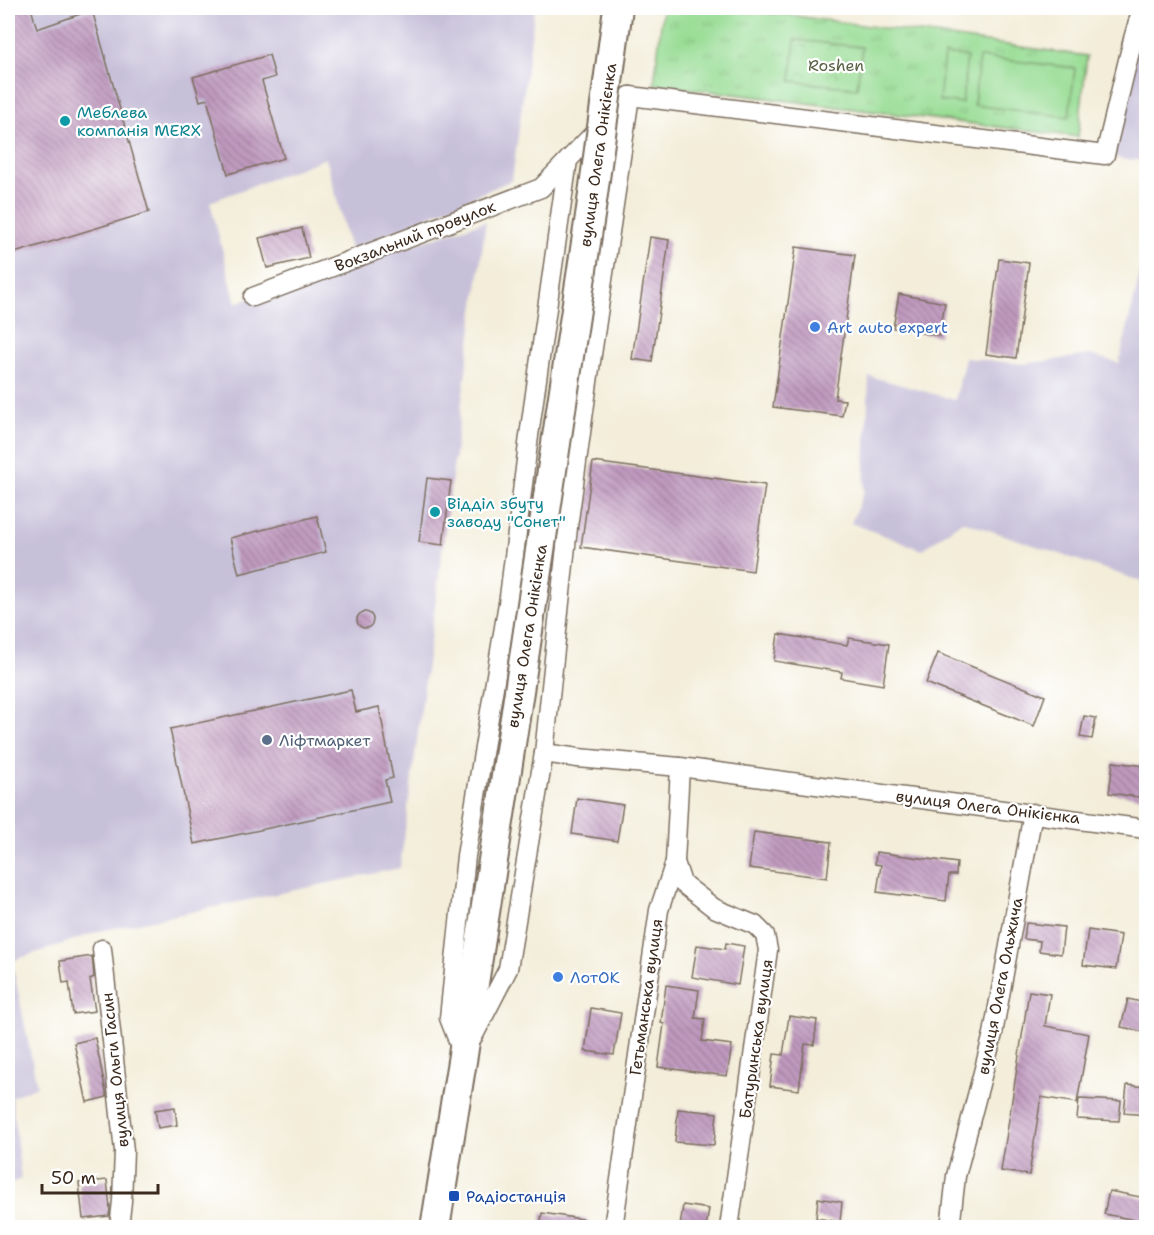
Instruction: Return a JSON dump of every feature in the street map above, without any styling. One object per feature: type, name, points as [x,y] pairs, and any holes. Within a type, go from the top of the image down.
[{"type":"main road","name":"вулиця Олега Онікієнка","points":[[435,1227],[590,221],[618,8]]},
{"type":"street","points":[[463,1055],[507,969],[544,753],[568,527],[630,96],[1105,155],[1142,8]]},
{"type":"street","name":"Вокзальний провулок","points":[[253,297],[541,188],[630,96]]},
{"type":"street","points":[[463,1055],[449,1018],[466,856],[509,597],[568,160]]},
{"type":"street","points":[[519,520],[568,527]]},
{"type":"street","name":"вулиця Олега Онікієнка","points":[[544,753],[680,767],[1146,829]]},
{"type":"street","name":"Гетьманська вулиця","points":[[613,1227],[658,910],[675,862],[680,767]]},
{"type":"street","name":"вулиця Олега Ольжича","points":[[950,1227],[956,1176],[993,1034],[1033,813]]},
{"type":"street","name":"Батуринська вулиця","points":[[675,862],[682,883],[714,909],[755,925],[765,935],[768,950],[729,1227]]},
{"type":"street","name":"вулиця Ольги Гасин","points":[[102,950],[124,1151],[119,1227]]},
{"type":"shaded area","points":[[8,8],[535,8],[512,180],[350,250],[326,158],[210,202],[236,303],[486,221],[400,868],[100,931],[12,961],[37,1086],[12,1097],[21,1179],[8,1185]]},
{"type":"shaded area","points":[[1146,8],[1146,160],[1127,160],[1105,155]]},
{"type":"shaded area","points":[[1145,253],[1146,583],[962,521],[922,550],[851,523],[864,491],[869,376],[955,400],[965,358],[1024,364],[1090,355],[1119,363]]},
{"type":"green space","points":[[663,8],[738,8],[1087,56],[1078,137],[654,84]]},
{"type":"green space","name":"Roshen","points":[[795,40],[862,47],[857,88],[791,81]]},
{"type":"green space","points":[[944,54],[967,57],[962,103],[939,101]]},
{"type":"green space","points":[[979,57],[1075,68],[1069,117],[974,105]]},
{"type":"building","name":"Меблева компанія MERX","points":[[8,8],[31,8],[37,29],[92,10],[149,212],[8,255]]},
{"type":"building","points":[[269,55],[275,77],[262,81],[284,158],[228,174],[207,99],[200,101],[193,77]]},
{"type":"building","points":[[302,228],[309,258],[267,268],[259,238]]},
{"type":"building","points":[[650,237],[669,240],[652,362],[632,359]]},
{"type":"building","name":"Art auto expert","points":[[796,247],[855,255],[835,399],[845,400],[842,416],[773,407]]},
{"type":"building","points":[[999,259],[1029,263],[1016,358],[986,354]]},
{"type":"building","points":[[899,294],[945,303],[939,336],[893,328]]},
{"type":"building","points":[[593,462],[765,485],[753,571],[581,547]]},
{"type":"building","name":"Відділ збуту заводу \"Сонет\"","points":[[427,478],[451,481],[443,545],[419,542]]},
{"type":"building","points":[[317,516],[326,552],[239,574],[230,538]]},
{"type":"building","points":[[365,612],[373,620],[365,628],[357,620]]},
{"type":"building","points":[[778,634],[847,645],[849,638],[889,644],[883,685],[841,678],[842,672],[774,661]]},
{"type":"building","points":[[938,653],[1045,696],[1034,726],[926,683]]},
{"type":"building","points":[[351,690],[356,712],[379,707],[393,778],[385,780],[390,802],[194,844],[170,729]]},
{"type":"building","points":[[1084,716],[1096,718],[1092,739],[1080,737]]},
{"type":"building","points":[[1113,762],[1146,766],[1146,798],[1109,793]]},
{"type":"building","points":[[577,798],[623,805],[617,841],[572,834]]},
{"type":"building","points":[[754,832],[831,842],[827,878],[749,868]]},
{"type":"building","points":[[876,852],[957,863],[956,875],[949,875],[946,901],[877,892],[881,865],[875,864]]},
{"type":"building","points":[[1026,923],[1064,927],[1061,954],[1039,951],[1040,941],[1024,939]]},
{"type":"building","points":[[1088,930],[1121,935],[1116,969],[1083,965]]},
{"type":"building","points":[[726,943],[744,946],[738,985],[692,977],[697,945],[725,949]]},
{"type":"building","points":[[92,956],[94,977],[90,979],[95,1011],[73,1014],[69,982],[63,983],[60,961]]},
{"type":"building","points":[[666,985],[699,990],[695,1018],[705,1019],[702,1041],[732,1045],[727,1076],[658,1067]]},
{"type":"building","points":[[1029,991],[1050,994],[1045,1026],[1089,1034],[1077,1103],[1041,1097],[1029,1175],[1001,1171]]},
{"type":"building","points":[[1128,999],[1146,1003],[1145,1032],[1121,1027]]},
{"type":"building","points":[[591,1008],[621,1013],[614,1055],[585,1051]]},
{"type":"building","points":[[789,1016],[817,1020],[814,1045],[805,1044],[799,1090],[770,1086],[774,1054],[783,1055]]},
{"type":"building","points":[[95,1038],[107,1097],[87,1102],[74,1043]]},
{"type":"building","points":[[1127,1085],[1146,1087],[1146,1115],[1124,1113]]},
{"type":"building","points":[[1079,1099],[1121,1101],[1119,1121],[1077,1119]]},
{"type":"building","points":[[175,1107],[177,1125],[158,1128],[155,1110]]},
{"type":"building","points":[[678,1109],[717,1113],[714,1145],[675,1142]]},
{"type":"building","points":[[107,1180],[109,1216],[83,1219],[79,1183]]},
{"type":"building","points":[[1109,1191],[1146,1198],[1146,1222],[1104,1214]]},
{"type":"building","points":[[818,1198],[842,1202],[840,1222],[816,1218]]},
{"type":"building","points":[[683,1205],[709,1209],[706,1227],[680,1227]]},
{"type":"building","points":[[542,1213],[588,1220],[588,1227],[540,1227]]},
{"type":"place","name":"Меблева компанія MERX","points":[[65,121]]},
{"type":"place","name":"Art auto expert","points":[[815,327]]},
{"type":"place","name":"Відділ збуту заводу \"Сонет\"","points":[[435,512]]},
{"type":"place","name":"Ліфтмаркет","points":[[267,740]]},
{"type":"place","name":"ЛотОК","points":[[558,977]]},
{"type":"place","name":"Радіостанція","points":[[454,1196]]}]
